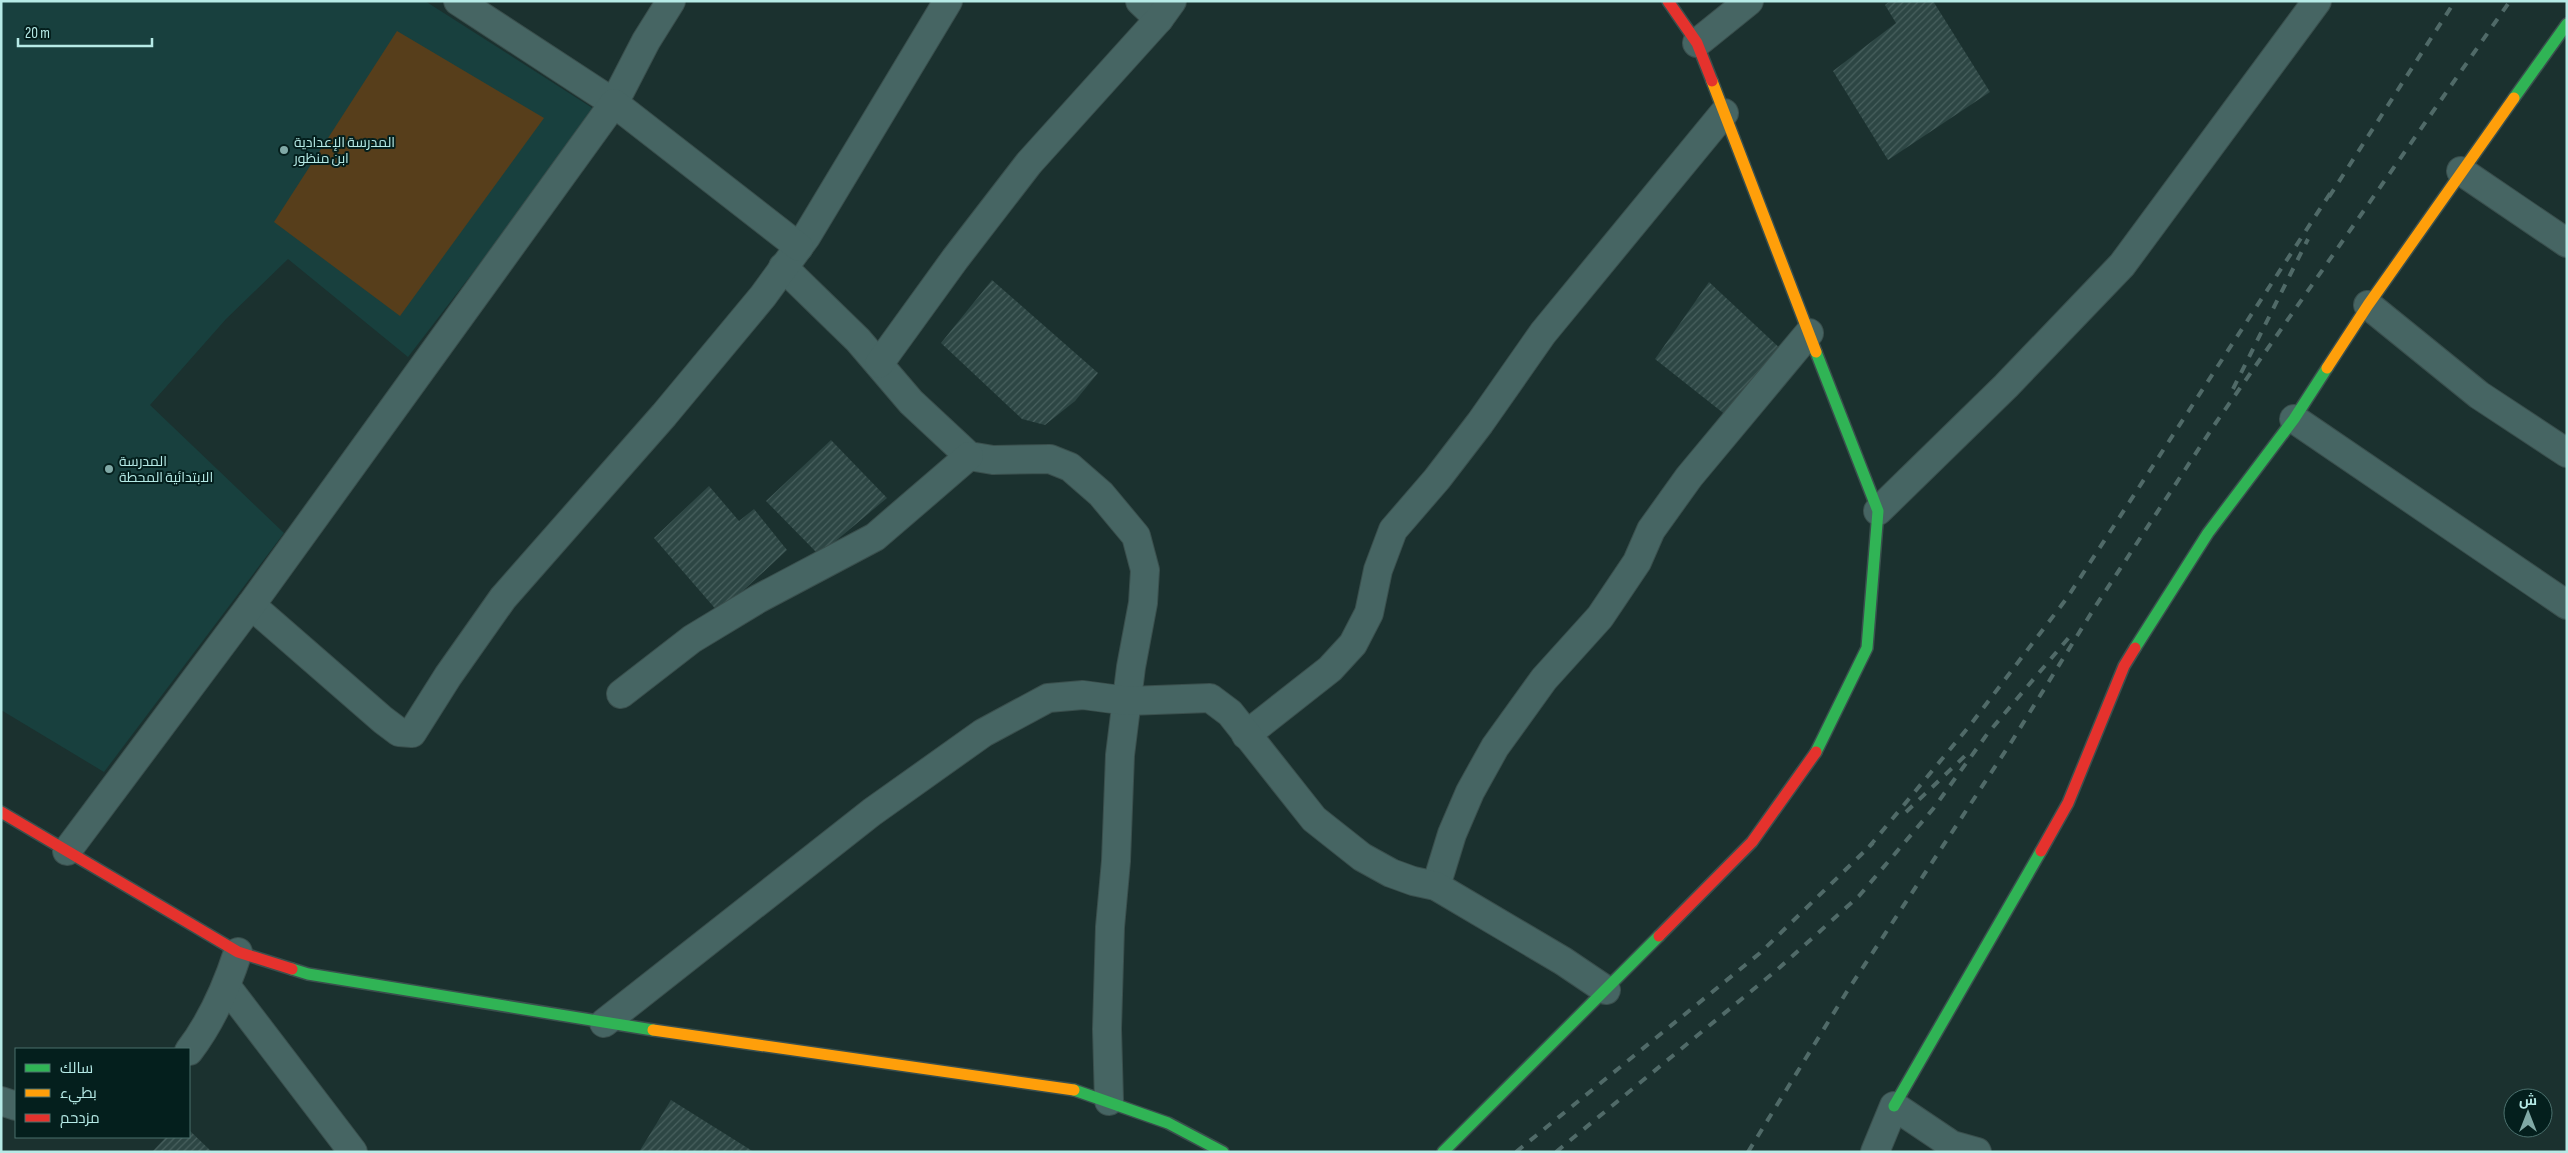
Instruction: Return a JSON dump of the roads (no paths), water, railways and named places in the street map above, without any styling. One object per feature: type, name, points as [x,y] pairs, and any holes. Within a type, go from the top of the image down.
[{"type":"street","points":[[458,1],[614,103],[791,257],[910,402],[969,456],[993,460],[1050,458],[1070,467],[1101,494],[1136,536],[1145,570],[1143,603],[1131,667],[1120,755],[1116,861],[1110,926],[1107,1030],[1109,1100]]},
{"type":"street","points":[[67,851],[251,605],[614,103],[646,41],[671,1]]},
{"type":"street","points":[[251,605],[383,720],[399,732],[412,732],[448,676],[503,598],[664,415],[763,296],[791,257],[948,1]]},
{"type":"street","points":[[1442,1152],[1752,842],[1815,753],[1867,648],[1878,511],[1696,43],[1668,1]]},
{"type":"street","points":[[1696,43],[1749,1]]},
{"type":"street","points":[[1878,511],[2006,386],[2122,264],[2317,1]]},
{"type":"street","points":[[879,364],[955,259],[1030,163],[1157,7]]},
{"type":"street","points":[[1875,1152],[1894,1106],[2068,803],[2124,666],[2208,533],[2294,418],[2368,304],[2567,24]]},
{"type":"street","points":[[1246,735],[1330,669],[1353,644],[1369,612],[1378,570],[1393,530],[1437,479],[1480,423],[1543,333],[1724,114]]},
{"type":"street","points":[[2461,171],[2567,244]]},
{"type":"street","points":[[2368,304],[2479,395],[2567,453]]},
{"type":"street","points":[[1436,886],[1452,834],[1470,792],[1495,747],[1544,679],[1600,617],[1637,562],[1650,530],[1689,477],[1809,333]]},
{"type":"street","points":[[2294,418],[2567,605]]},
{"type":"street","points":[[621,694],[692,639],[758,599],[875,537],[969,456]]},
{"type":"street","points":[[604,1023],[872,812],[983,732],[1048,698],[1083,696],[1128,701],[1210,698],[1230,712],[1246,735],[1314,819],[1362,857],[1391,873],[1413,881],[1436,886],[1563,961],[1606,990]]},
{"type":"street","points":[[1,812],[238,952],[308,974],[604,1023],[1068,1088],[1109,1100],[1205,1139],[1223,1152]]},
{"type":"street","points":[[190,1050],[205,1030],[227,987],[238,952]]},
{"type":"street","points":[[227,987],[353,1152]]},
{"type":"street","points":[[1,1102],[15,1106]]},
{"type":"street","points":[[1894,1106],[1952,1145],[1977,1152]]},
{"type":"railway","points":[[2329,197],[2455,1]]},
{"type":"railway","points":[[1748,1152],[1846,993],[2012,741],[2095,607],[2215,424],[2510,1]]},
{"type":"railway","points":[[1869,847],[1971,724],[2067,598],[2331,192]]},
{"type":"railway","points":[[2233,389],[2308,239]]},
{"type":"railway","points":[[1556,1152],[1778,969],[1859,896],[1933,809],[1988,733],[2071,635]]},
{"type":"railway","points":[[1906,812],[1968,753]]},
{"type":"railway","points":[[1516,1152],[1760,953],[1873,843]]},
{"type":"place","name":"المدرسة الإعدادية ابن منظور","points":[[284,150]]},
{"type":"place","name":"المدرسة الابتدائية المحطة","points":[[109,469]]}]
